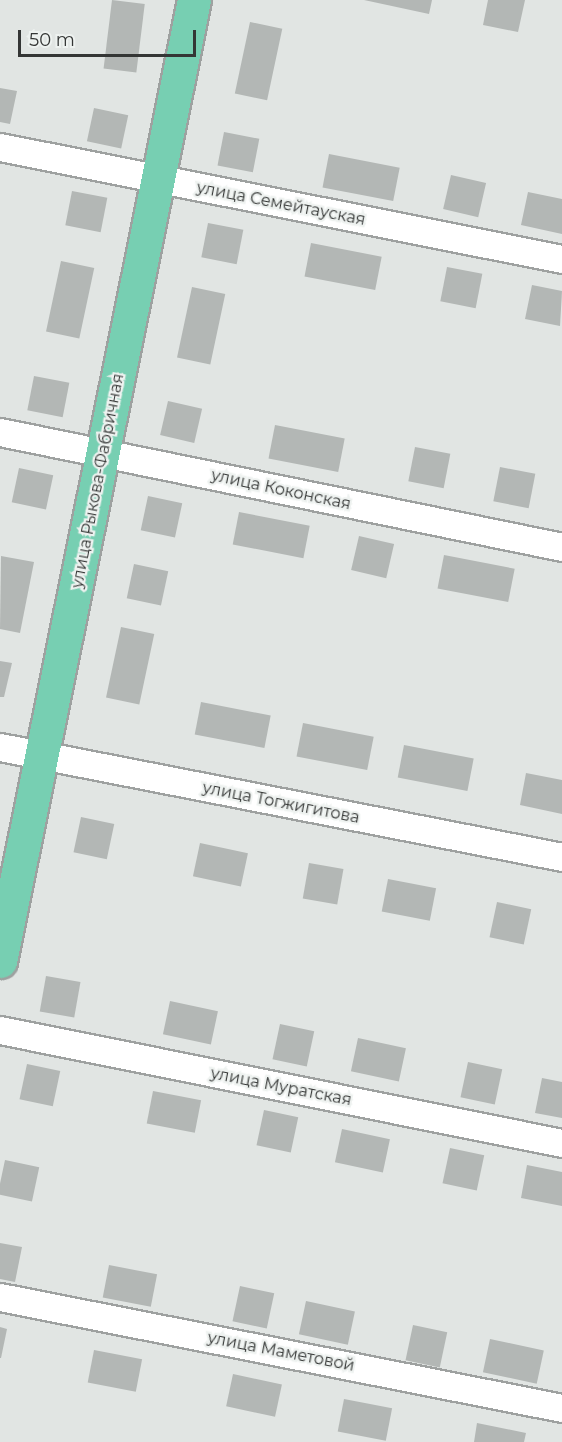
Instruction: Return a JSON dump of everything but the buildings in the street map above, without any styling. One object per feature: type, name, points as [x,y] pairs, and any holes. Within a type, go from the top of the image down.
[{"type":"main road","name":"улица Рыкова-Фабричная","points":[[0,961],[194,0]]},
{"type":"street","name":"улица Семейтауская","points":[[0,147],[562,259]]},
{"type":"street","name":"улица Коконская","points":[[0,432],[562,547]]},
{"type":"street","name":"улица Тогжигитова","points":[[0,747],[562,857]]},
{"type":"street","name":"улица Муратская","points":[[0,1030],[562,1143]]},
{"type":"street","name":"улица Маметовой","points":[[0,1297],[562,1408]]}]
